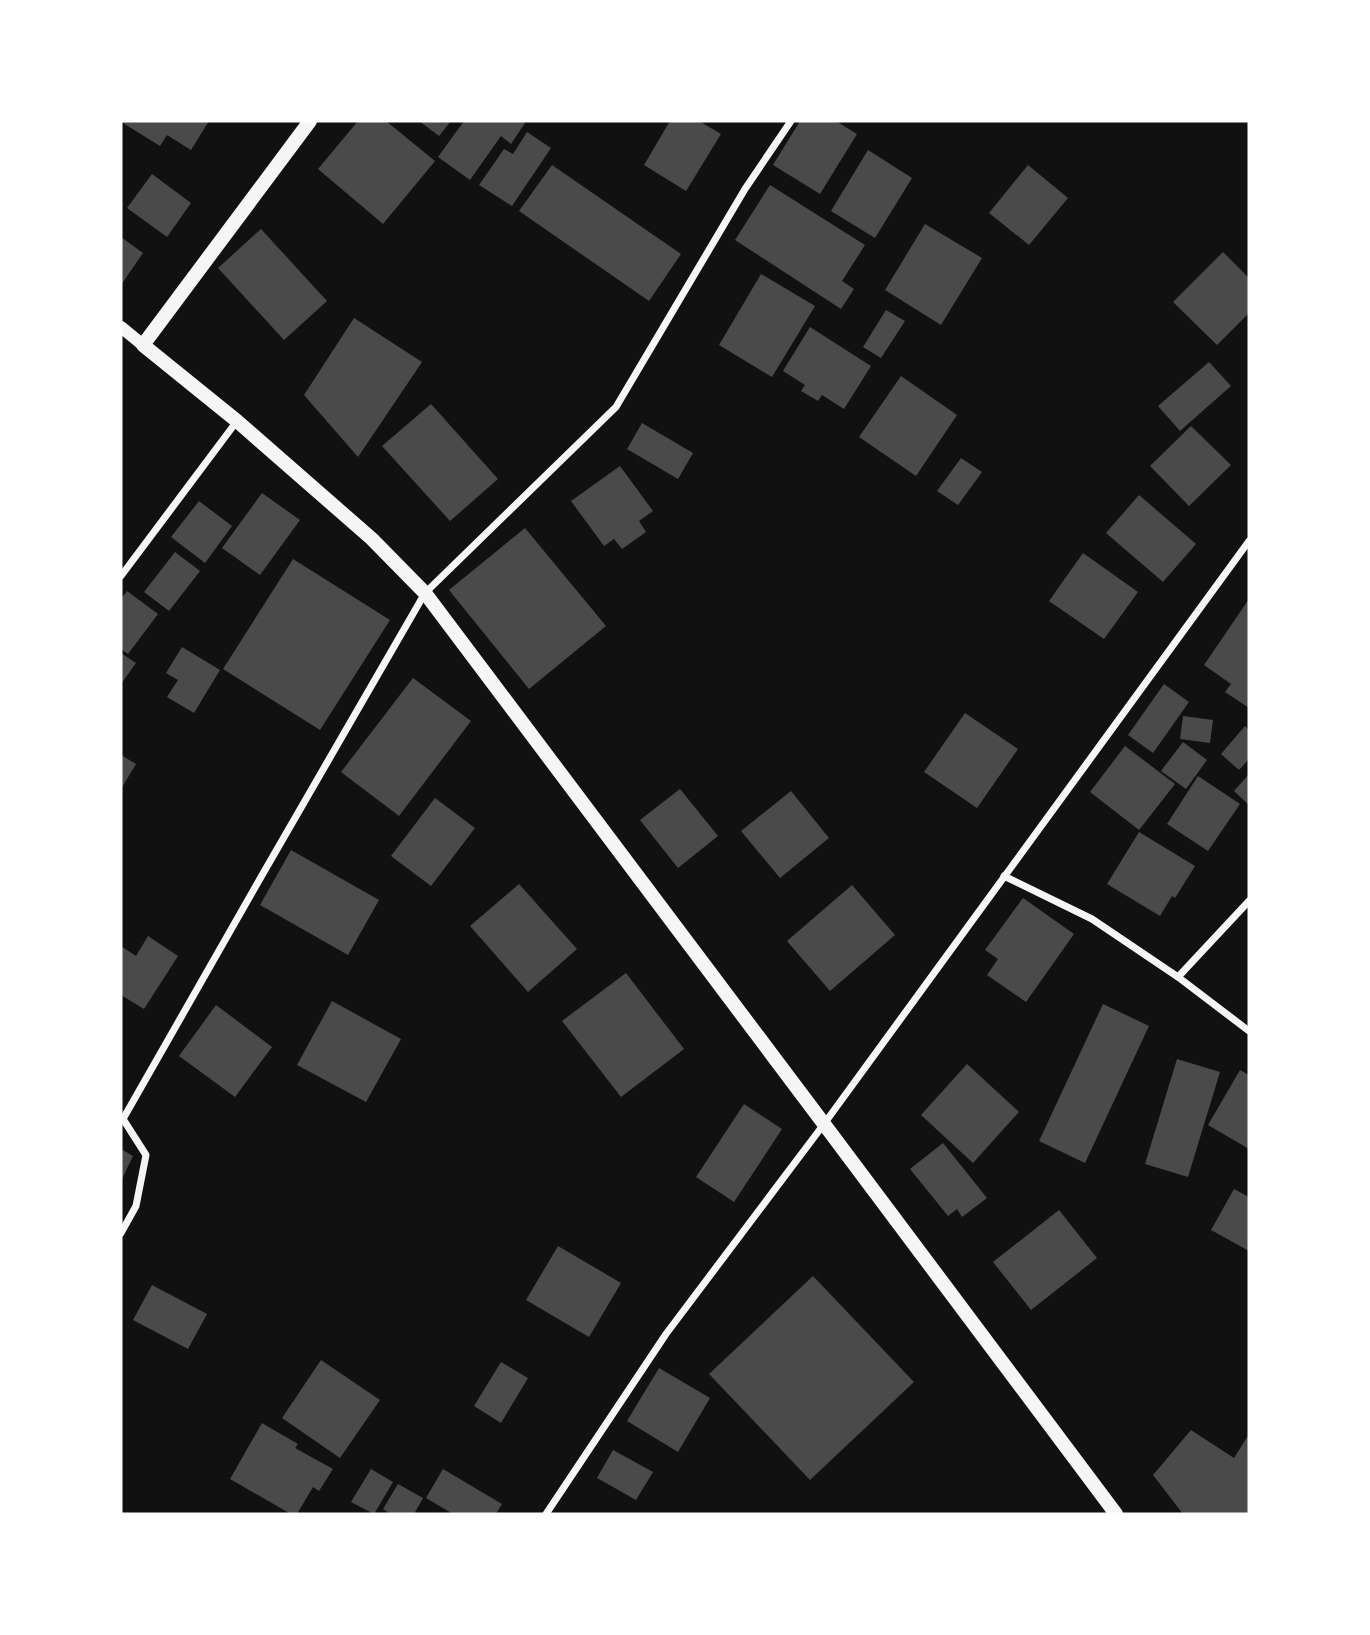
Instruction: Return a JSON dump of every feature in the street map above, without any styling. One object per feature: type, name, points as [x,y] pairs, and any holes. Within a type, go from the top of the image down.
[{"type":"main road","points":[[310,121],[143,345],[237,421],[372,539],[425,593],[1116,1514]]},
{"type":"street","points":[[121,1233],[136,1206],[146,1155],[122,1120],[425,593],[616,407],[745,189],[792,121]]},
{"type":"street","points":[[121,327],[143,345]]},
{"type":"street","points":[[121,576],[237,421]]},
{"type":"street","points":[[546,1514],[666,1334],[824,1124],[1249,541]]},
{"type":"street","points":[[1004,876],[1092,919],[1178,977],[1249,1031]]},
{"type":"street","points":[[1178,977],[1249,901]]},
{"type":"building","points":[[209,121],[191,150],[167,135],[160,146],[123,123]]},
{"type":"building","points":[[358,121],[386,121],[435,161],[383,224],[318,169]]},
{"type":"building","points":[[419,121],[451,121],[439,136]]},
{"type":"building","points":[[464,121],[525,123],[511,144],[501,136],[470,180],[438,157]]},
{"type":"building","points":[[670,121],[699,121],[721,134],[686,191],[644,165]]},
{"type":"building","points":[[800,121],[836,121],[857,134],[820,194],[773,165]]},
{"type":"building","points":[[527,132],[551,148],[512,206],[479,185],[504,149],[513,154]]},
{"type":"building","points":[[868,150],[912,178],[875,238],[831,211]]},
{"type":"building","points":[[552,165],[681,254],[649,301],[519,211]]},
{"type":"building","points":[[1028,165],[1068,198],[1029,245],[989,213]]},
{"type":"building","points":[[152,174],[191,203],[167,237],[127,208]]},
{"type":"building","points":[[770,185],[865,245],[842,281],[854,289],[841,309],[735,240]]},
{"type":"building","points":[[925,224],[982,258],[941,325],[885,290]]},
{"type":"building","points":[[261,229],[327,301],[284,340],[218,268]]},
{"type":"building","points":[[121,237],[143,253],[121,285]]},
{"type":"building","points":[[1223,252],[1249,278],[1249,313],[1217,345],[1173,302]]},
{"type":"building","points":[[761,274],[815,306],[772,377],[719,345]]},
{"type":"building","points":[[886,310],[905,321],[881,358],[863,347]]},
{"type":"building","points":[[354,318],[422,362],[358,457],[304,395]]},
{"type":"building","points":[[810,327],[871,366],[844,409],[822,395],[818,401],[801,391],[805,385],[783,371]]},
{"type":"building","points":[[1209,362],[1231,386],[1180,431],[1158,406]]},
{"type":"building","points":[[901,376],[957,415],[916,476],[859,437]]},
{"type":"building","points":[[431,404],[498,479],[450,521],[382,446]]},
{"type":"building","points":[[642,423],[693,453],[678,479],[627,449]]},
{"type":"building","points":[[1191,426],[1231,465],[1189,506],[1150,466]]},
{"type":"building","points":[[961,458],[982,472],[958,505],[937,491]]},
{"type":"building","points":[[620,466],[653,511],[639,521],[646,532],[622,549],[614,539],[604,546],[571,501]]},
{"type":"building","points":[[262,493],[300,520],[260,575],[222,548]]},
{"type":"building","points":[[1139,495],[1196,544],[1163,582],[1106,533]]},
{"type":"building","points":[[199,501],[232,526],[205,563],[171,537]]},
{"type":"building","points":[[525,528],[606,626],[529,689],[449,590]]},
{"type":"building","points":[[175,552],[200,571],[169,611],[144,592]]},
{"type":"building","points":[[1083,553],[1138,592],[1104,639],[1049,601]]},
{"type":"building","points":[[293,559],[390,620],[320,730],[223,669]]},
{"type":"building","points":[[127,591],[158,614],[128,654],[121,649],[121,599]]},
{"type":"building","points":[[1249,599],[1249,708],[1225,692],[1231,684],[1204,665]]},
{"type":"building","points":[[182,647],[220,670],[194,713],[167,697],[178,680],[166,673]]},
{"type":"building","points":[[121,653],[136,663],[121,684]]},
{"type":"building","points":[[413,678],[471,721],[399,816],[341,772]]},
{"type":"building","points":[[1164,684],[1189,702],[1153,753],[1128,735]]},
{"type":"building","points":[[965,713],[1018,749],[977,808],[924,772]]},
{"type":"building","points":[[1183,716],[1213,720],[1210,743],[1180,739]]},
{"type":"building","points":[[1245,726],[1249,730],[1249,759],[1239,770],[1221,754]]},
{"type":"building","points":[[1183,742],[1207,760],[1186,789],[1161,771]]},
{"type":"building","points":[[1125,746],[1175,784],[1139,830],[1090,792]]},
{"type":"building","points":[[121,755],[136,764],[121,789]]},
{"type":"building","points":[[1249,774],[1249,805],[1234,791]]},
{"type":"building","points":[[1198,776],[1240,804],[1208,851],[1167,824]]},
{"type":"building","points":[[680,789],[718,836],[678,868],[640,820]]},
{"type":"building","points":[[791,791],[829,838],[780,878],[741,831]]},
{"type":"building","points":[[435,798],[475,828],[431,886],[391,856]]},
{"type":"building","points":[[1139,832],[1195,866],[1160,916],[1107,884]]},
{"type":"building","points":[[291,850],[379,900],[348,955],[260,905]]},
{"type":"building","points":[[519,884],[577,949],[528,992],[470,926]]},
{"type":"building","points":[[852,885],[895,935],[830,991],[787,941]]},
{"type":"building","points":[[1023,898],[1074,934],[1026,1002],[987,975],[998,959],[985,950]]},
{"type":"building","points":[[148,936],[178,956],[144,1009],[121,995],[121,946],[136,956]]},
{"type":"building","points":[[626,973],[684,1049],[621,1097],[562,1021]]},
{"type":"building","points":[[332,1001],[401,1039],[366,1102],[297,1065]]},
{"type":"building","points":[[1103,1004],[1149,1026],[1085,1163],[1039,1141]]},
{"type":"building","points":[[216,1005],[272,1047],[235,1097],[179,1056]]},
{"type":"building","points":[[1177,1059],[1220,1072],[1188,1177],[1145,1164]]},
{"type":"building","points":[[967,1064],[1019,1112],[973,1163],[921,1115]]},
{"type":"building","points":[[1240,1070],[1249,1075],[1249,1149],[1208,1125]]},
{"type":"building","points":[[744,1104],[782,1129],[734,1202],[696,1177]]},
{"type":"building","points":[[943,1143],[987,1198],[962,1217],[957,1209],[948,1216],[910,1169]]},
{"type":"building","points":[[121,1149],[133,1156],[121,1181]]},
{"type":"building","points":[[1234,1189],[1249,1197],[1249,1251],[1211,1230]]},
{"type":"building","points":[[1059,1210],[1097,1258],[1031,1310],[993,1262]]},
{"type":"building","points":[[558,1246],[621,1283],[589,1337],[526,1300]]},
{"type":"building","points":[[813,1276],[914,1382],[810,1480],[709,1374]]},
{"type":"building","points":[[152,1285],[207,1314],[188,1349],[133,1320]]},
{"type":"building","points":[[321,1360],[380,1400],[340,1458],[282,1418]]},
{"type":"building","points":[[501,1362],[528,1378],[501,1423],[474,1406]]},
{"type":"building","points":[[659,1368],[710,1398],[678,1452],[627,1421]]},
{"type":"building","points":[[262,1423],[298,1444],[295,1448],[333,1469],[319,1491],[313,1487],[297,1514],[291,1514],[230,1479]]},
{"type":"building","points":[[1191,1430],[1234,1458],[1249,1434],[1249,1514],[1183,1514],[1153,1475]]},
{"type":"building","points":[[613,1450],[653,1472],[636,1500],[597,1478]]},
{"type":"building","points":[[371,1469],[393,1482],[374,1514],[351,1502]]},
{"type":"building","points":[[443,1469],[502,1504],[496,1514],[453,1514],[426,1498]]},
{"type":"building","points":[[398,1484],[423,1498],[414,1514],[391,1514],[383,1509]]}]
